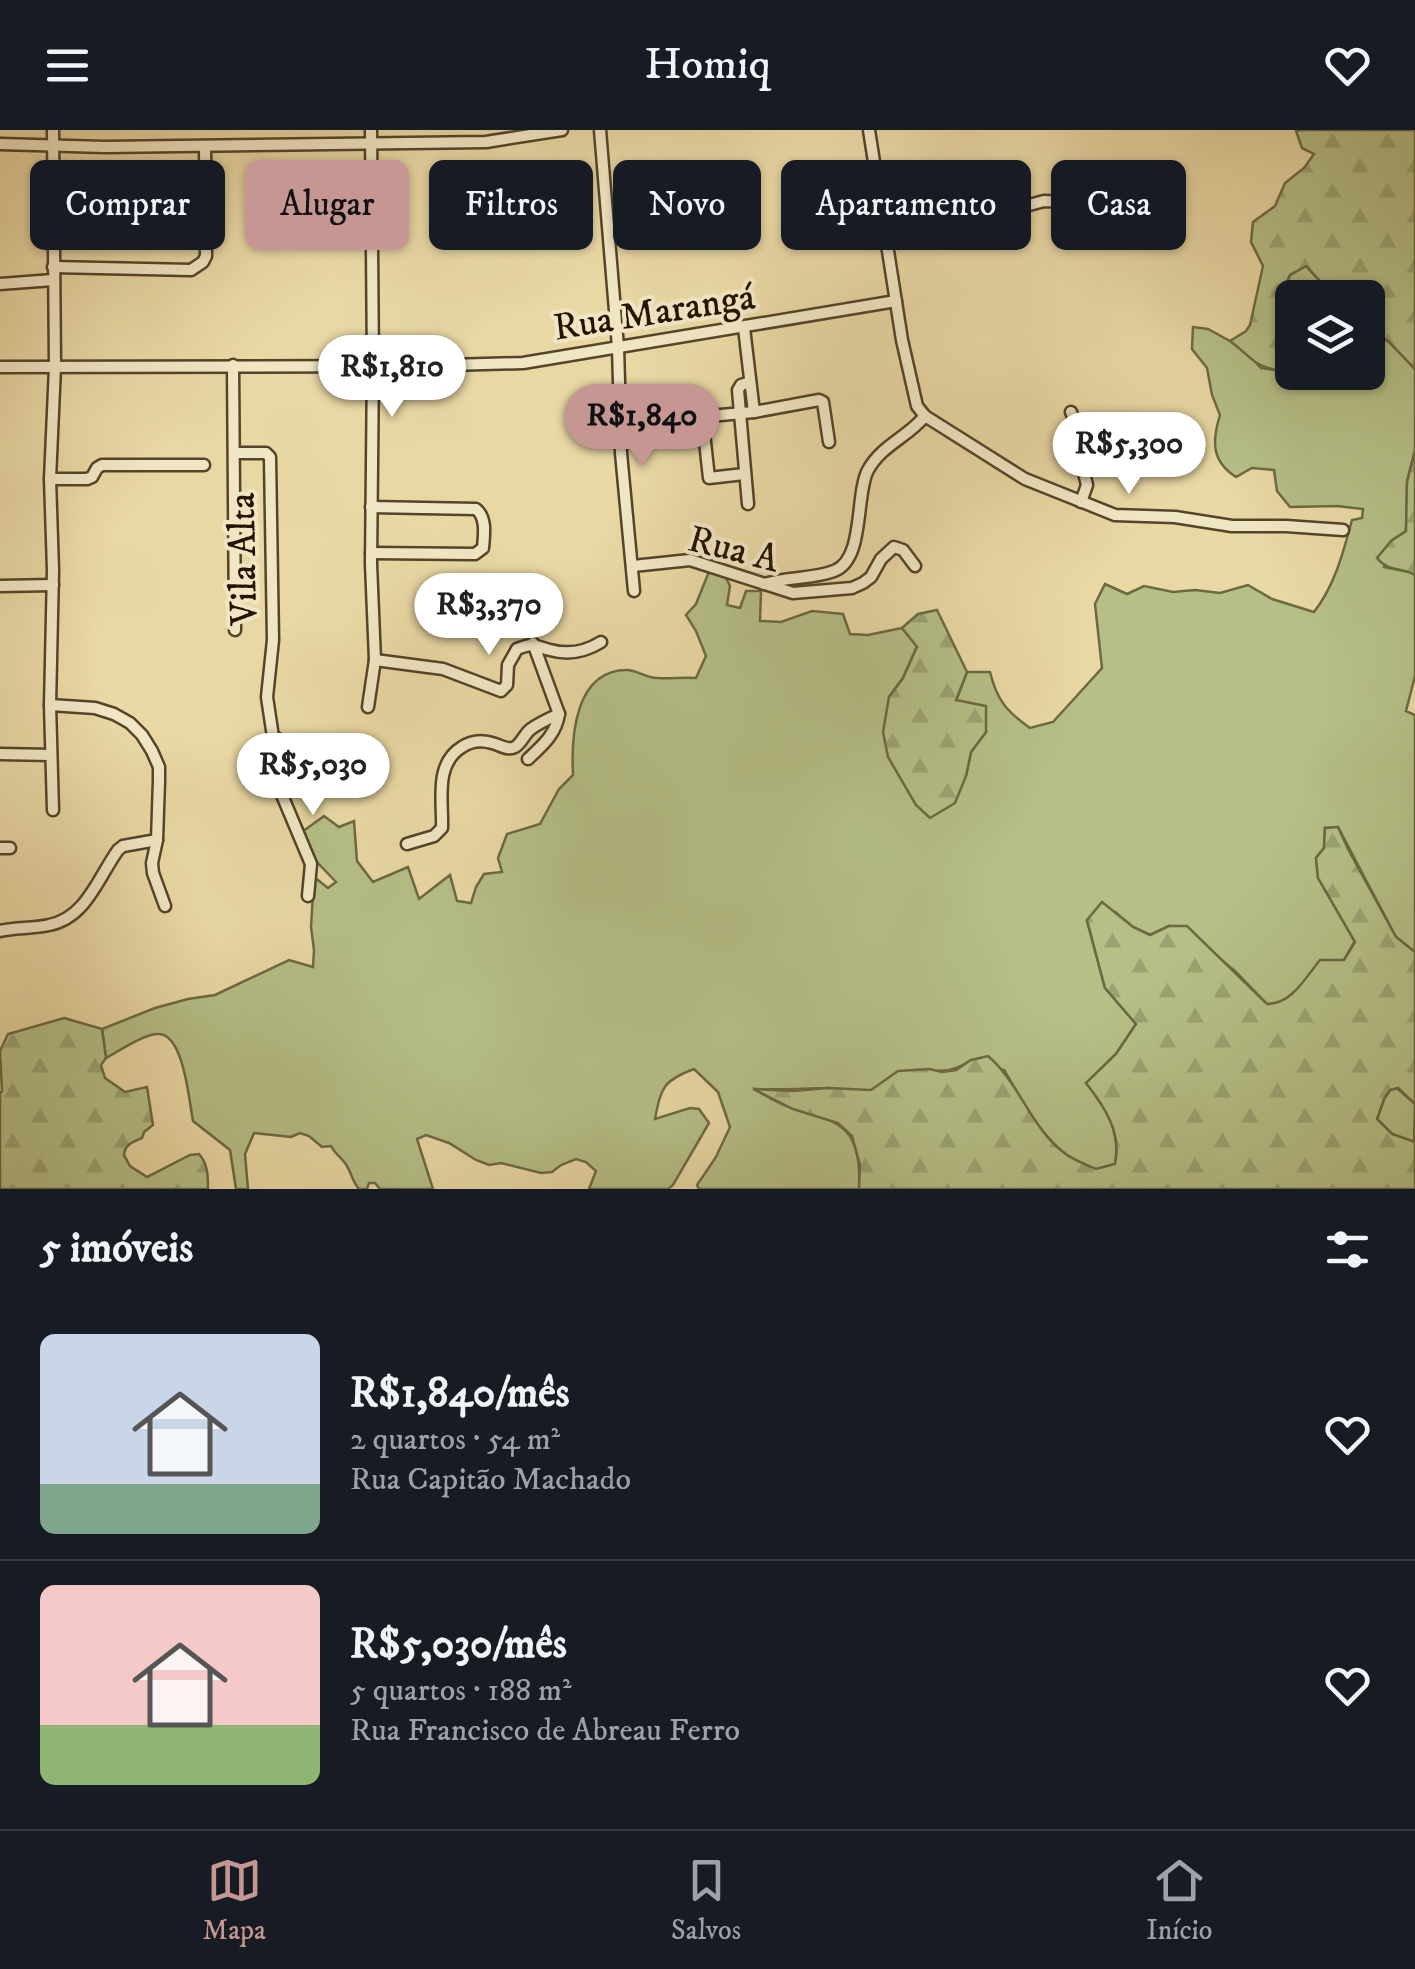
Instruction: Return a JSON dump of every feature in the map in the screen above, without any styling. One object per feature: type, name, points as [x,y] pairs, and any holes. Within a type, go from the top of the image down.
[{"type":"street","points":[[53,130],[53,810]]},
{"type":"street","points":[[0,144],[205,146],[371,136],[494,142],[562,130]]},
{"type":"street","points":[[600,130],[634,591]]},
{"type":"street","points":[[869,130],[874,160]]},
{"type":"street","points":[[368,707],[375,660],[371,553],[371,136]]},
{"type":"street","points":[[53,267],[191,270],[198,266],[206,256],[205,146]]},
{"type":"street","points":[[890,250],[916,406],[925,416],[1025,479],[1115,516],[1342,530]]},
{"type":"street","points":[[0,284],[53,280]]},
{"type":"street","name":"Rua Marangá","points":[[0,367],[523,362],[896,301]]},
{"type":"street","points":[[744,328],[754,412]]},
{"type":"street","name":"Vila Alta","points":[[233,365],[236,630]]},
{"type":"street","points":[[748,504],[738,390],[750,382]]},
{"type":"street","points":[[687,418],[822,401],[829,442]]},
{"type":"street","points":[[1071,412],[1086,449],[1082,465],[1087,485],[1081,502]]},
{"type":"street","points":[[702,415],[709,478],[744,474]]},
{"type":"street","points":[[764,584],[832,572],[846,562],[858,524],[864,476],[881,451],[913,431],[925,416]]},
{"type":"street","name":"Vila Alta","points":[[235,453],[266,453],[270,457],[273,640],[268,697],[273,737]]},
{"type":"street","points":[[50,479],[88,478],[102,466],[204,466]]},
{"type":"street","points":[[371,507],[476,509],[483,516],[484,533],[483,548],[475,554],[371,553]]},
{"type":"street","name":"Rua A","points":[[633,566],[690,560],[793,593],[852,588],[871,576],[880,559],[894,547],[903,550],[914,566]]},
{"type":"street","points":[[0,586],[53,585]]},
{"type":"street","points":[[375,660],[443,669],[501,691],[507,685],[513,652],[532,644],[550,650],[584,651],[601,642]]},
{"type":"street","points":[[528,759],[555,734],[559,714],[532,644]]},
{"type":"street","points":[[50,705],[96,708],[130,723],[142,735],[159,767],[153,872],[166,906]]},
{"type":"street","points":[[407,844],[434,836],[442,828],[442,779],[448,759],[457,750],[478,741],[516,747],[530,730],[559,714]]},
{"type":"street","points":[[308,896],[311,864],[274,776],[273,737],[305,754],[329,783]]},
{"type":"street","points":[[0,754],[51,754]]},
{"type":"street","points":[[0,931],[54,925],[68,919],[82,906],[118,850],[156,840]]},
{"type":"green space","points":[[1415,130],[1415,369],[1385,339],[1385,280],[1319,280],[1306,266],[1288,280],[1275,280],[1275,369],[1259,364],[1230,341],[1250,325],[1263,266],[1251,242],[1253,222],[1275,206],[1285,183],[1314,154],[1302,148],[1296,131]]},
{"type":"green space","points":[[1306,266],[1319,280],[1288,280]]},
{"type":"green space","points":[[1193,327],[1208,329],[1247,353],[1261,368],[1275,370],[1275,390],[1385,390],[1385,339],[1415,369],[1415,450],[1407,482],[1406,531],[1391,541],[1384,567],[1415,575],[1415,676],[1406,711],[1415,715],[1415,952],[1396,937],[1338,827],[1325,828],[1324,848],[1316,858],[1318,877],[1355,941],[1344,960],[1280,1004],[1267,1004],[1218,957],[1169,926],[1150,935],[1115,912],[1087,921],[1105,988],[1136,1024],[1116,1054],[1086,1083],[1110,1120],[1116,1141],[1115,1164],[1096,1170],[1067,1155],[1039,1127],[1004,1070],[971,1060],[946,1070],[900,1072],[867,1091],[756,1089],[843,1128],[858,1160],[859,1189],[699,1189],[697,1185],[730,1127],[718,1092],[694,1069],[670,1081],[657,1108],[655,1119],[690,1108],[699,1109],[709,1123],[668,1189],[589,1189],[596,1171],[586,1162],[576,1159],[552,1172],[541,1173],[501,1163],[489,1165],[426,1135],[417,1139],[433,1189],[380,1189],[369,1183],[367,1189],[359,1189],[331,1146],[322,1147],[300,1133],[291,1137],[254,1133],[245,1154],[248,1189],[236,1189],[230,1150],[193,1121],[180,1057],[167,1037],[147,1036],[106,1058],[102,1029],[155,1008],[215,995],[289,960],[313,967],[314,877],[328,888],[336,882],[315,860],[302,832],[324,816],[339,827],[354,821],[357,861],[373,882],[408,867],[419,899],[450,875],[457,901],[471,903],[484,874],[502,872],[498,858],[507,834],[540,824],[559,789],[573,775],[575,725],[596,681],[627,670],[653,678],[696,678],[706,656],[686,615],[696,604],[710,569],[724,574],[730,586],[727,605],[740,608],[746,591],[761,591],[760,621],[781,622],[812,611],[843,614],[850,634],[868,635],[902,628],[917,646],[903,678],[889,697],[905,783],[916,805],[966,776],[971,752],[986,732],[956,701],[967,672],[990,672],[1004,704],[1030,728],[1053,722],[1102,668],[1095,604],[1105,584],[1127,594],[1144,586],[1173,592],[1220,593],[1248,585],[1272,599],[1314,612],[1333,580],[1352,520],[1362,518],[1363,509],[1290,507],[1277,491],[1274,470],[1252,468],[1236,477],[1228,471],[1216,450],[1220,415],[1207,368],[1192,349]]},
{"type":"green space","points":[[1415,450],[1415,575],[1386,566],[1377,558],[1406,531],[1407,482]]},
{"type":"green space","points":[[937,610],[967,672],[956,700],[986,706],[986,732],[971,752],[955,803],[930,818],[916,805],[888,757],[883,732],[889,697],[917,647],[902,628],[918,614]]},
{"type":"green space","points":[[1338,827],[1396,937],[1415,952],[1415,1104],[1398,1088],[1390,1090],[1377,1119],[1392,1134],[1415,1142],[1415,1189],[859,1189],[860,1165],[852,1136],[838,1123],[793,1109],[753,1089],[871,1090],[898,1071],[956,1070],[971,1060],[988,1056],[1055,1145],[1096,1169],[1115,1164],[1114,1131],[1086,1083],[1116,1054],[1136,1024],[1105,988],[1087,920],[1102,902],[1133,927],[1150,935],[1169,926],[1187,926],[1267,1004],[1276,1003],[1297,989],[1320,960],[1344,960],[1355,942],[1318,878],[1316,858],[1324,848],[1325,828]]},
{"type":"green space","points":[[64,1018],[102,1029],[106,1058],[101,1065],[105,1078],[125,1092],[147,1087],[153,1125],[126,1148],[124,1155],[130,1166],[147,1177],[199,1154],[206,1166],[208,1189],[0,1189],[0,1051],[8,1034]]},
{"type":"green space","points":[[1397,1088],[1415,1104],[1414,1142],[1392,1134],[1377,1119],[1384,1099]]}]
